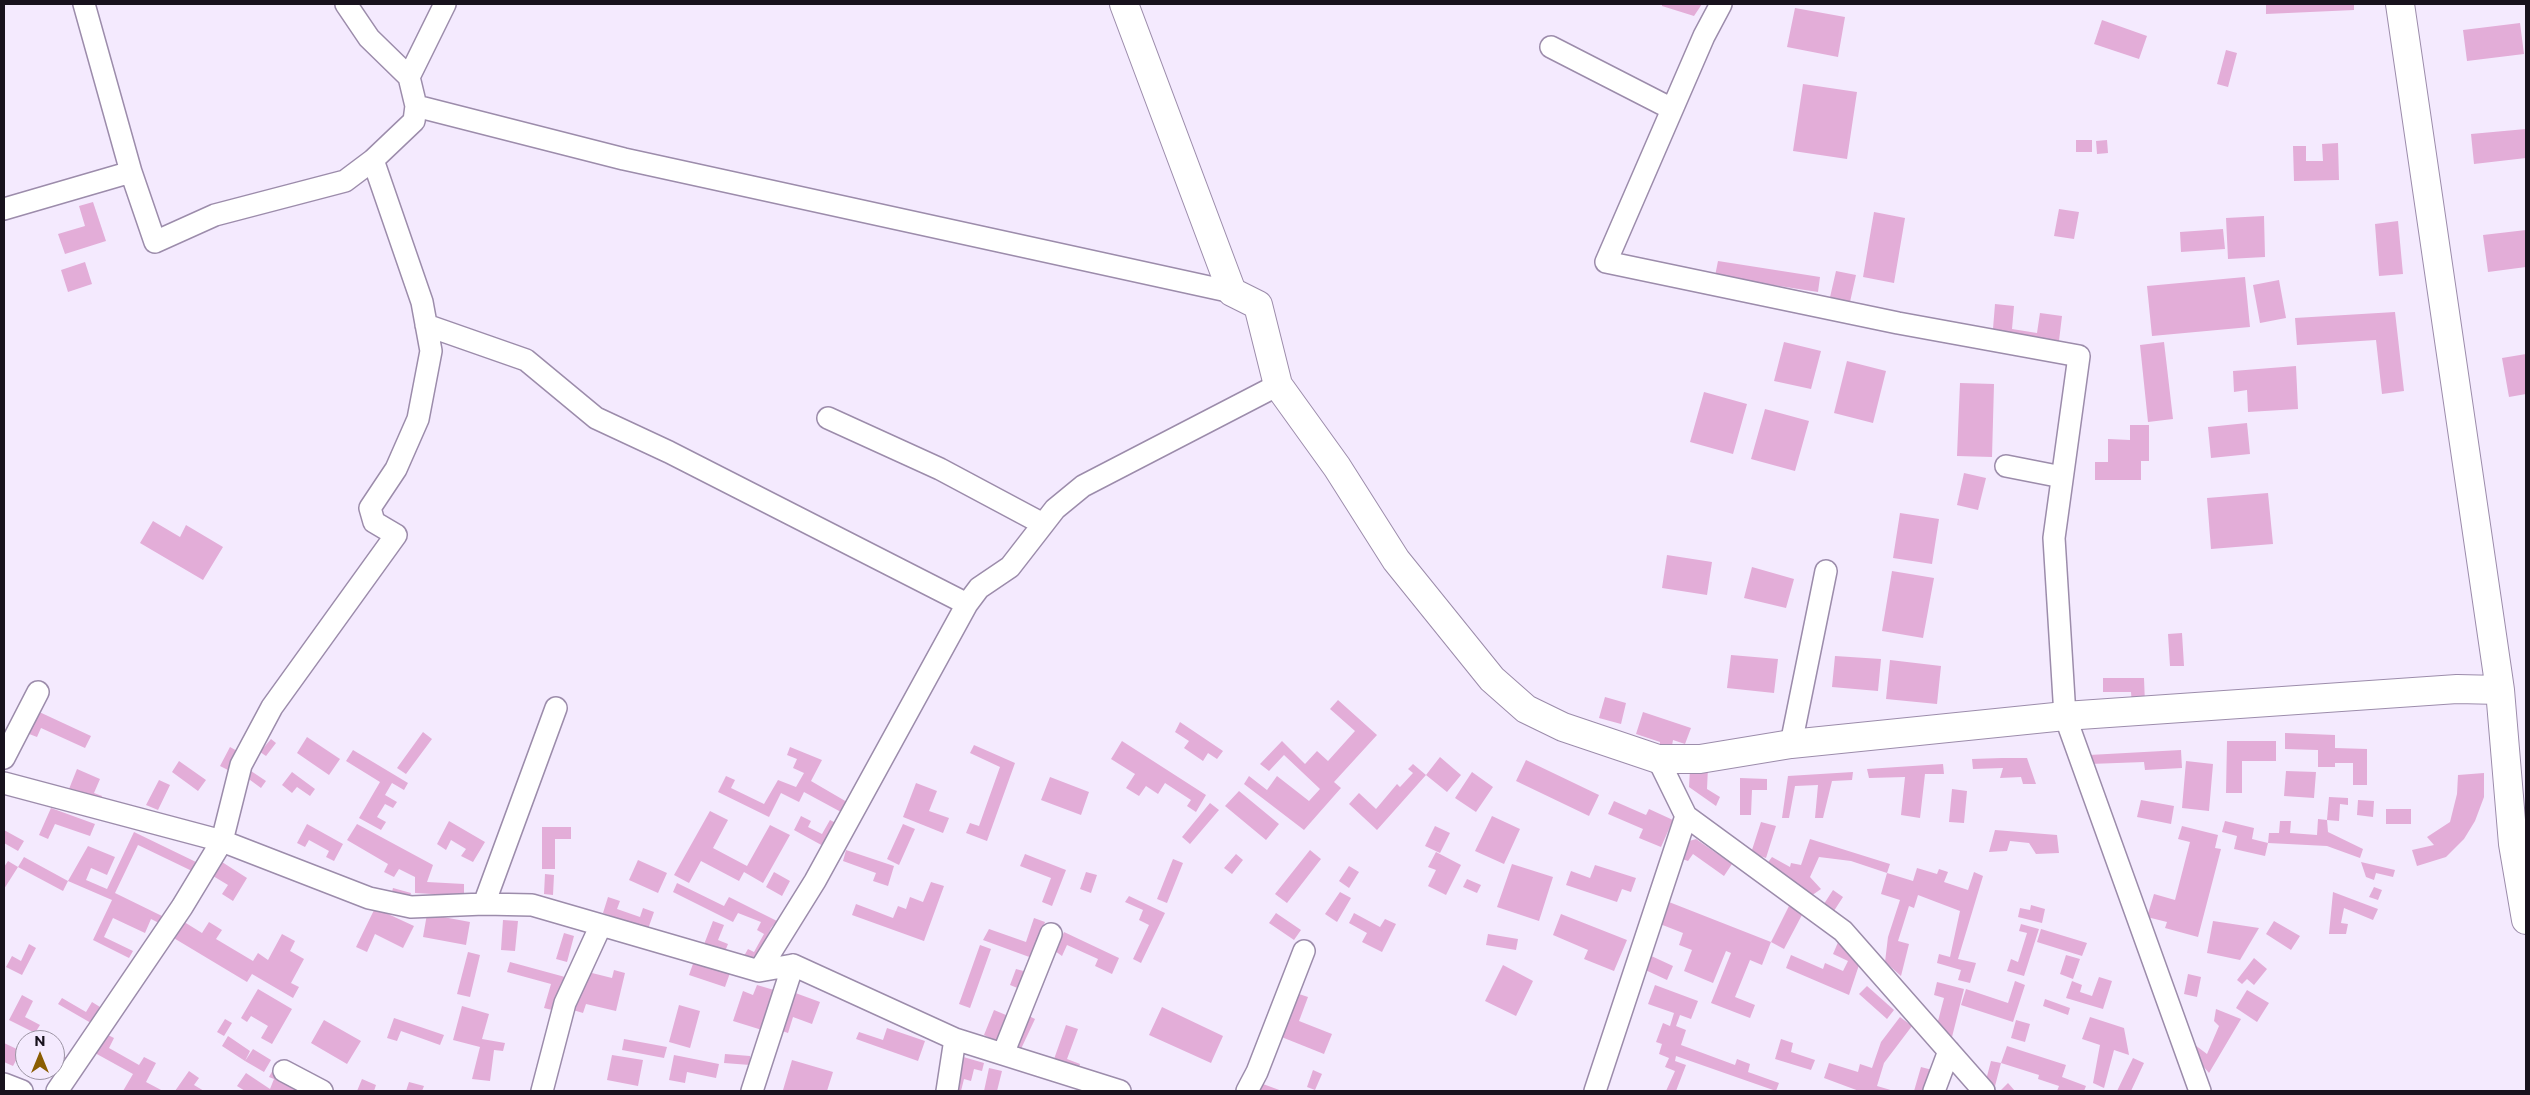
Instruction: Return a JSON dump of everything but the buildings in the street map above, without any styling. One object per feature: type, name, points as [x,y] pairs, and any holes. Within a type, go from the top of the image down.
[{"type":"street","points":[[84,4],[131,172],[155,242],[214,215],[345,181],[373,160],[414,121],[416,106],[409,77],[369,38],[346,4]]},
{"type":"street","points":[[409,77],[445,4]]},
{"type":"street","points":[[1124,4],[1232,292]]},
{"type":"street","points":[[1721,4],[1672,109],[1606,262],[1898,323],[2079,356],[2054,538],[2065,716],[2200,1091]]},
{"type":"street","points":[[2400,4],[2500,690],[2513,844],[2526,920]]},
{"type":"street","points":[[1551,47],[1672,109]]},
{"type":"street","points":[[416,106],[624,159],[1232,292],[1258,305],[1278,385],[1337,467],[1396,560],[1492,679],[1526,709],[1563,727],[1658,759],[1700,759],[1792,744],[2065,716],[2457,689],[2500,690]]},
{"type":"street","points":[[57,1091],[182,907],[222,841],[241,765],[272,707],[396,535],[374,522],[370,508],[396,469],[418,420],[431,351],[419,294],[373,160]]},
{"type":"street","points":[[4,209],[131,172]]},
{"type":"street","points":[[426,325],[526,360],[596,418],[668,452],[967,604]]},
{"type":"street","points":[[759,971],[815,881],[967,604],[979,588],[1010,567],[1055,509],[1083,486],[1278,385]]},
{"type":"street","points":[[828,418],[940,469],[1043,524]]},
{"type":"street","points":[[2006,466],[2062,477]]},
{"type":"street","points":[[1792,744],[1826,571]]},
{"type":"street","points":[[4,758],[38,692]]},
{"type":"street","points":[[484,904],[556,708]]},
{"type":"street","points":[[1658,759],[1686,816],[1843,931],[1984,1091]]},
{"type":"street","points":[[4,783],[222,841],[369,898],[411,907],[484,904],[532,905],[759,971],[792,964],[955,1039],[1120,1091]]},
{"type":"street","points":[[1595,1091],[1686,816]]},
{"type":"street","points":[[542,1091],[565,1004],[601,925]]},
{"type":"street","points":[[1003,1054],[1051,934]]},
{"type":"street","points":[[1247,1091],[1257,1072],[1304,951]]},
{"type":"street","points":[[752,1091],[792,964]]},
{"type":"street","points":[[947,1091],[955,1039]]},
{"type":"street","points":[[1934,1091],[1949,1051]]},
{"type":"street","points":[[284,1071],[322,1091]]},
{"type":"street","points":[[4,1084],[22,1091]]}]
